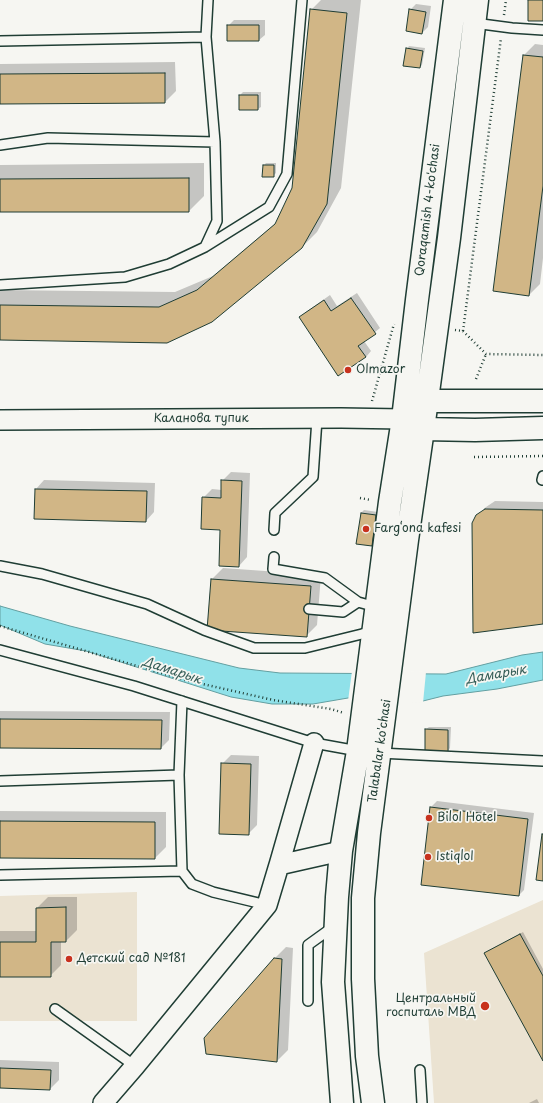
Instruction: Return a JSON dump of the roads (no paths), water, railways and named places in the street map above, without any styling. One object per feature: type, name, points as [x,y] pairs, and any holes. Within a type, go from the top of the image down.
[{"type":"main road","name":"Qoraqamish 4-ko'chasi","points":[[403,419],[455,0]]},
{"type":"main road","name":"Qoraqamish 4-ko'chasi","points":[[427,401],[450,230],[477,0]]},
{"type":"main road","points":[[543,401],[427,401],[403,419],[423,429],[475,430],[543,428]]},
{"type":"main road","name":"Talabalar ko'chasi","points":[[373,1103],[367,1056],[363,980],[363,898],[368,833],[411,506],[427,401]]},
{"type":"main road","name":"Talabalar ko'chasi","points":[[342,1103],[333,982],[335,914],[341,851],[358,751],[357,712],[370,656],[373,632],[367,604],[390,502],[403,419]]},
{"type":"main road","points":[[358,751],[379,753]]},
{"type":"street","name":"Каланова тупик","points":[[0,420],[317,418],[403,419]]},
{"type":"street","points":[[103,1103],[267,905],[314,743]]},
{"type":"street","points":[[279,865],[341,851]]},
{"type":"lane","points":[[205,246],[217,221],[215,142],[206,37],[208,0]]},
{"type":"lane","points":[[0,285],[125,277],[169,264],[205,246],[268,207],[287,174],[302,0]]},
{"type":"lane","points":[[474,23],[543,30]]},
{"type":"lane","points":[[0,41],[206,37]]},
{"type":"lane","points":[[0,145],[48,138],[215,142]]},
{"type":"lane","points":[[274,530],[275,513],[313,477],[317,418]]},
{"type":"lane","points":[[542,480],[543,476]]},
{"type":"lane","points":[[274,557],[273,569],[325,578],[367,604]]},
{"type":"lane","points":[[0,566],[42,574],[147,604],[204,630],[254,648],[305,648],[373,632]]},
{"type":"lane","points":[[309,609],[343,612],[367,604]]},
{"type":"lane","points":[[0,650],[134,686],[314,743],[358,751]]},
{"type":"lane","points":[[182,702],[179,775],[182,871],[192,884],[213,892],[267,905]]},
{"type":"lane","points":[[379,753],[543,761]]},
{"type":"lane","points":[[0,781],[179,775]]},
{"type":"lane","points":[[0,875],[182,871]]},
{"type":"lane","points":[[308,1001],[308,945],[335,926]]},
{"type":"lane","points":[[54,1009],[135,1066]]},
{"type":"lane","points":[[420,1070],[422,1103]]},
{"type":"water","name":"Дамарык","points":[[0,606],[70,626],[239,668],[280,673],[446,674],[522,655],[543,652],[543,680],[497,689],[443,696],[423,701],[348,698],[313,704],[272,704],[231,697],[86,651],[45,644],[0,625]]},
{"type":"place","name":"Olmazor","points":[[348,370]]},
{"type":"place","name":"Farg‘ona kafesi","points":[[366,529]]},
{"type":"place","name":"Bilol Hotel","points":[[429,818]]},
{"type":"place","name":"Istiqlol","points":[[428,857]]},
{"type":"place","name":"Детский сад №181","points":[[69,959]]},
{"type":"place","name":"Центральный госпиталь МВД","points":[[485,1006]]}]
